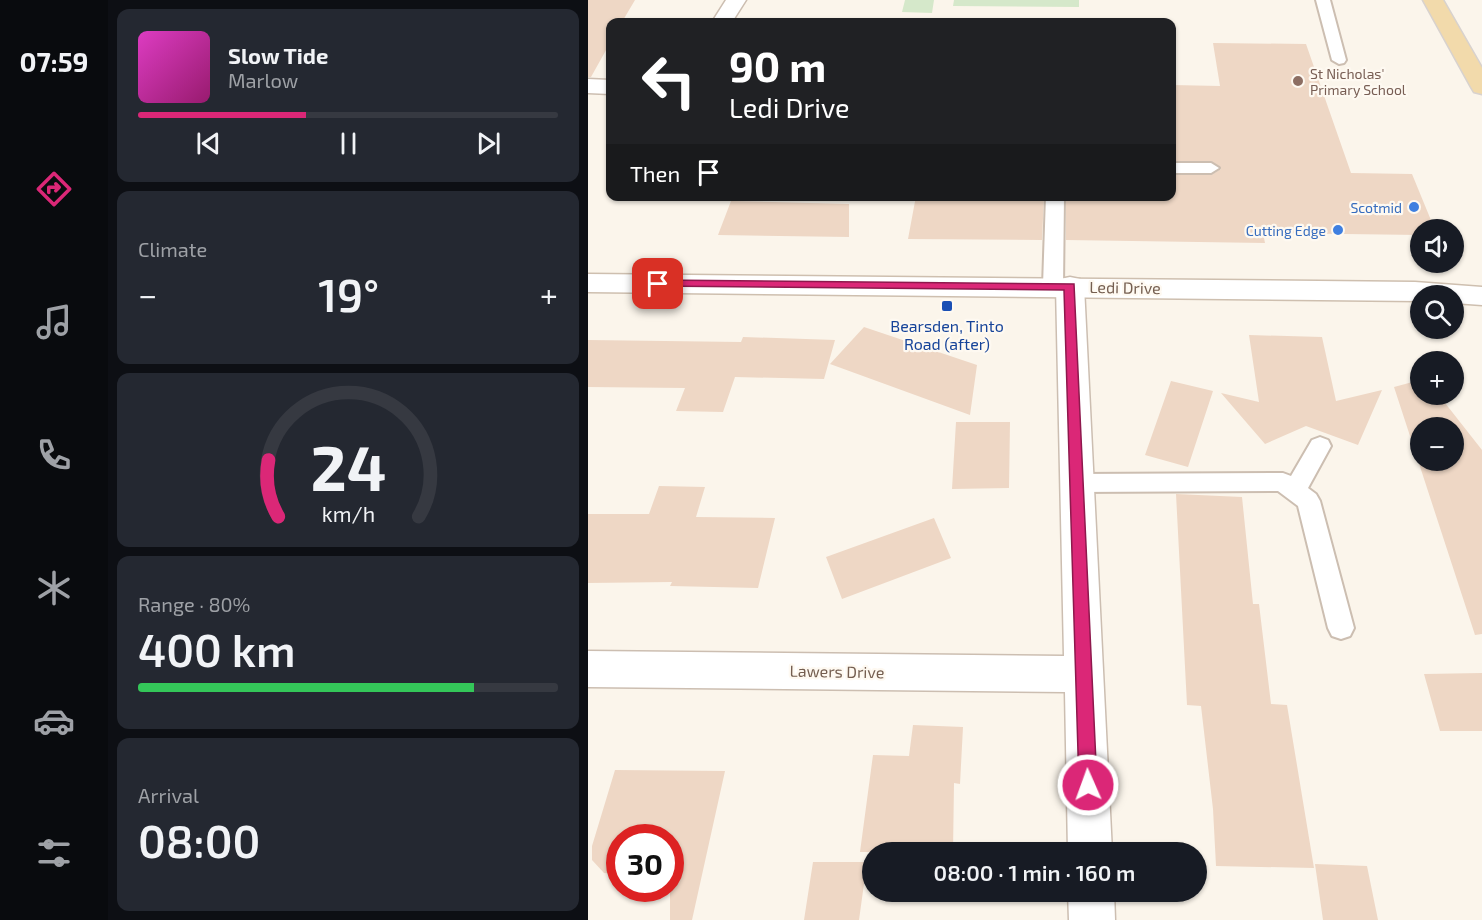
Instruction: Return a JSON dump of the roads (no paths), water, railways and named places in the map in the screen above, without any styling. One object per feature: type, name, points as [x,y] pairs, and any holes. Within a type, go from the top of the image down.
[{"type":"main road","points":[[1433,0],[1482,87]]},
{"type":"street","points":[[725,18],[736,0]]},
{"type":"street","points":[[588,86],[606,87]]},
{"type":"street","name":"Ledi Drive","points":[[588,283],[1415,291],[1482,296]]},
{"type":"street","points":[[1062,286],[1077,483],[1090,842]]},
{"type":"street","name":"Lawers Drive","points":[[588,669],[1085,674]]},
{"type":"street","points":[[1091,902],[1092,920]]},
{"type":"lane","points":[[1323,0],[1339,60]]},
{"type":"lane","points":[[1176,168],[1211,168]]},
{"type":"lane","points":[[1055,201],[1062,286]]},
{"type":"lane","points":[[1294,491],[1320,446]]},
{"type":"lane","points":[[1077,483],[1282,482],[1308,501],[1341,628]]},
{"type":"place","name":"St Nicholas' Primary School","points":[[1298,81]]},
{"type":"place","name":"Scotmid","points":[[1414,207]]},
{"type":"place","name":"Cutting Edge","points":[[1338,230]]},
{"type":"place","name":"Bearsden, Tinto Road (after)","points":[[947,306]]}]
